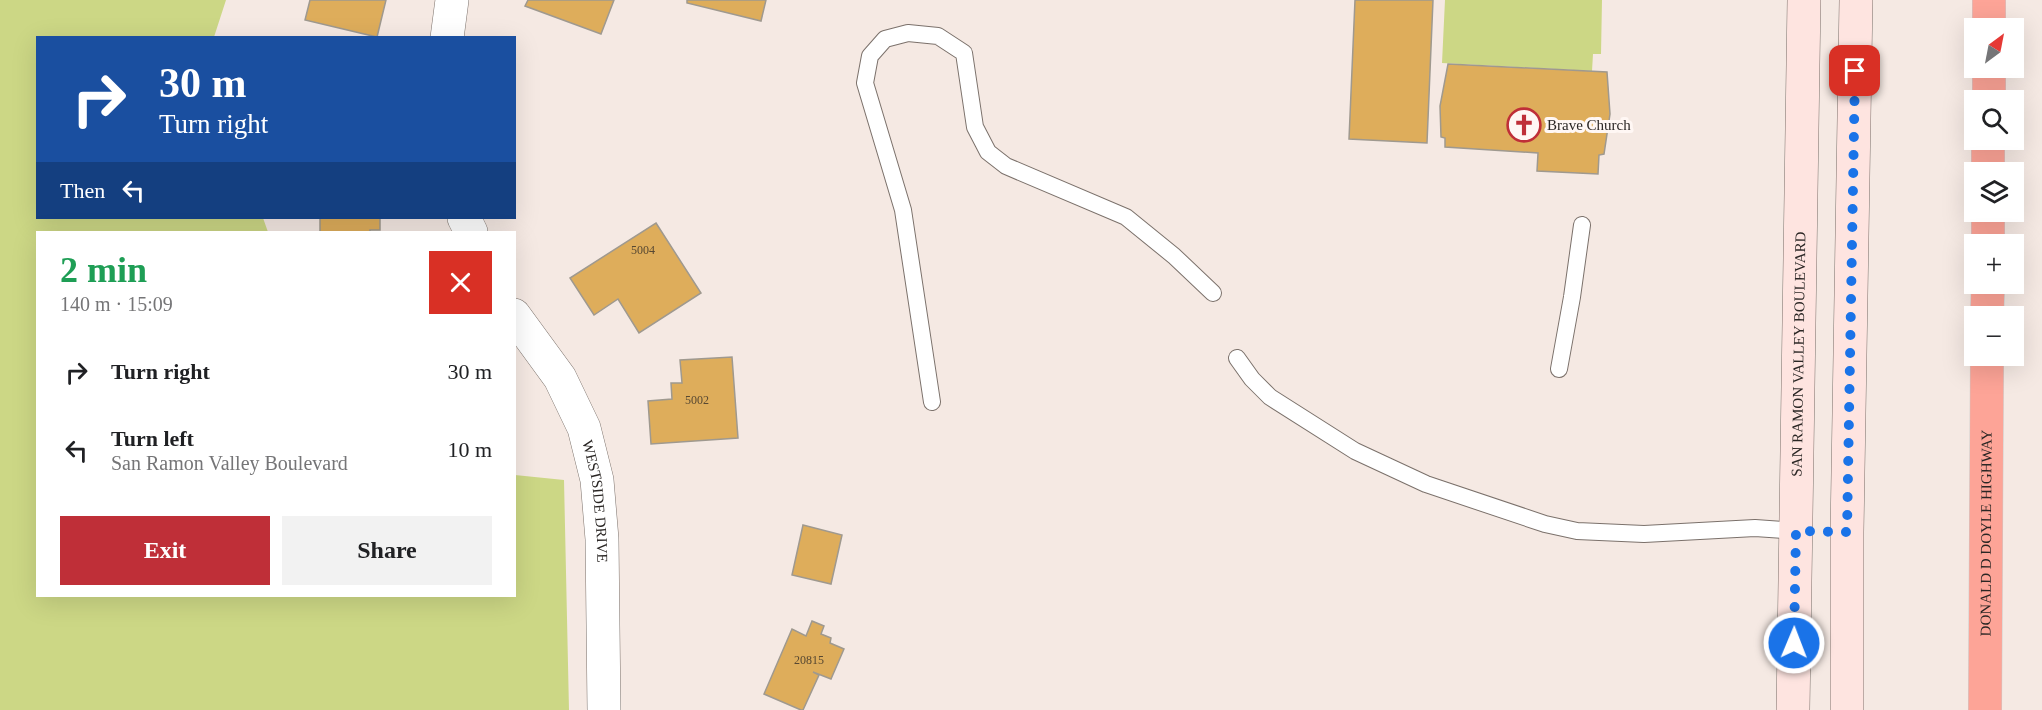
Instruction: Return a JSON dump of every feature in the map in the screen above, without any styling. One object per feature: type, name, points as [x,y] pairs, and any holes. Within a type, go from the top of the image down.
[{"type":"highway","points":[[1989,0],[1989,18]]},
{"type":"highway","name":"DONALD D DOYLE HIGHWAY","points":[[1985,710],[1987,366]]},
{"type":"main road","name":"SAN RAMON VALLEY BOULEVARD","points":[[1793,710],[1804,0]]},
{"type":"main road","points":[[1847,710],[1847,532],[1856,0]]},
{"type":"main road","points":[[1796,531],[1847,532]]},
{"type":"street","points":[[447,36],[452,0]]},
{"type":"street","name":"WESTSIDE DRIVE","points":[[516,318],[560,378],[584,428],[597,480],[602,539],[604,710]]},
{"type":"lane","points":[[932,402],[903,210],[865,83],[870,56],[885,39],[908,33],[938,36],[964,53],[975,127],[988,152],[1006,166],[1126,217],[1174,256],[1213,293]]},
{"type":"lane","points":[[1559,369],[1582,225]]},
{"type":"lane","points":[[1237,358],[1252,380],[1270,397],[1355,451],[1426,484],[1545,524],[1577,531],[1644,534],[1755,528],[1796,531]]},
{"type":"green space","points":[[0,0],[226,0],[214,36],[36,36],[36,219],[263,219],[268,231],[36,231],[36,597],[516,597],[516,475],[564,480],[569,710],[0,710]]},
{"type":"green space","points":[[1445,0],[1602,0],[1601,54],[1593,54],[1592,71],[1442,63]]},
{"type":"building","points":[[310,0],[386,0],[377,36],[305,20]]},
{"type":"building","points":[[528,0],[614,0],[601,34],[525,6]]},
{"type":"building","points":[[687,0],[766,0],[761,21],[687,3]]},
{"type":"building","points":[[1355,0],[1433,0],[1427,143],[1349,139]]},
{"type":"building","name":"Brave Church","points":[[1448,64],[1607,72],[1610,114],[1604,154],[1599,155],[1598,174],[1537,171],[1538,153],[1445,147],[1445,138],[1441,137],[1440,106]]},
{"type":"building","points":[[320,219],[380,219],[380,230],[320,231]]},
{"type":"building","points":[[656,223],[701,293],[639,333],[618,299],[594,315],[570,278]]},
{"type":"building","points":[[732,357],[738,438],[651,444],[648,401],[672,399],[671,383],[682,383],[680,360]]},
{"type":"building","points":[[803,525],[842,535],[831,584],[792,575]]},
{"type":"building","points":[[812,621],[824,626],[821,634],[831,638],[830,643],[844,649],[831,679],[813,672],[819,675],[801,710],[764,694],[792,629],[806,636]]},
{"type":"place","name":"Brave Church","points":[[1524,125]]},
{"type":"route","points":[[1794,643],[1796,531],[1847,532],[1855,71]]}]
